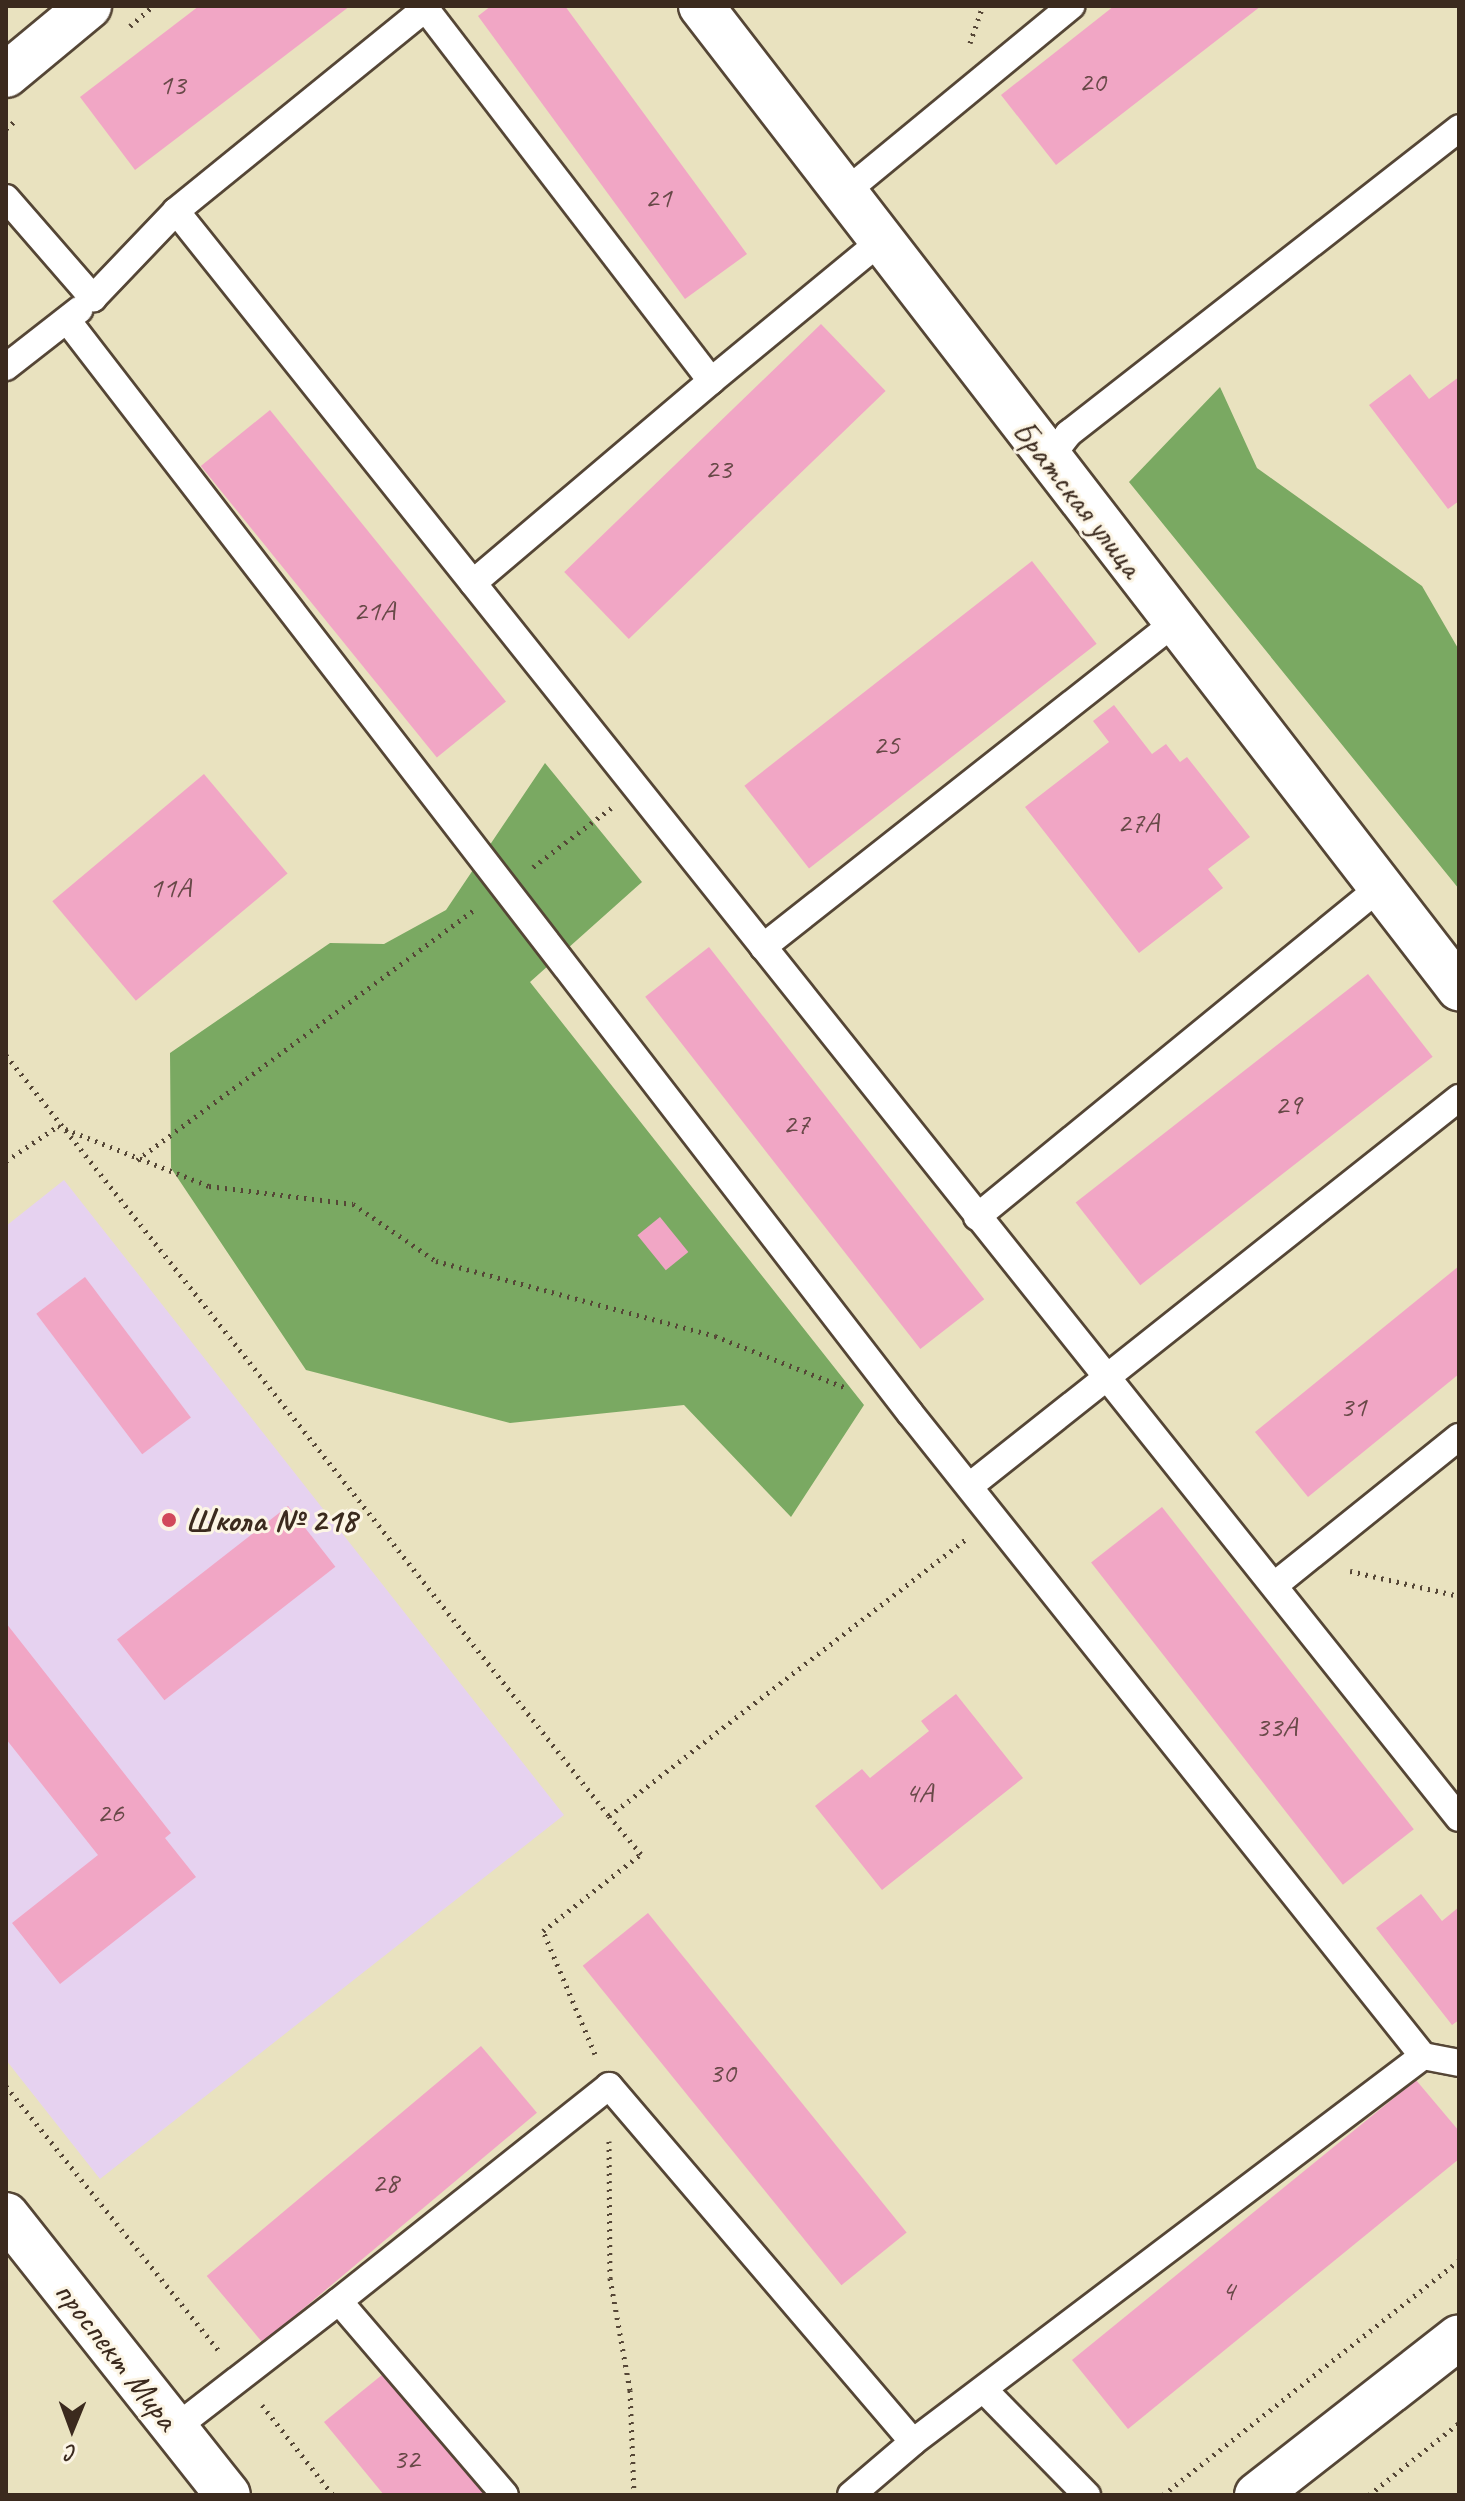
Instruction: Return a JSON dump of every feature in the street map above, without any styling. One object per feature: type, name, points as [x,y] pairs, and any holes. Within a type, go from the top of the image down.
[{"type":"street","points":[[6,75],[89,6]]},
{"type":"street","name":"Братская улица","points":[[701,6],[1048,460],[1459,988]]},
{"type":"street","name":"проспект Мира","points":[[6,2215],[228,2495]]},
{"type":"street","points":[[1257,2495],[1459,2337]]},
{"type":"lane","points":[[843,194],[1071,6]]},
{"type":"lane","points":[[6,367],[93,298],[176,211],[427,7],[711,381]]},
{"type":"lane","points":[[1048,460],[1068,434],[1459,128]]},
{"type":"lane","points":[[6,198],[93,298]]},
{"type":"lane","points":[[176,211],[977,1217],[1276,1584],[1459,1818]]},
{"type":"lane","points":[[473,583],[881,241]]},
{"type":"lane","points":[[67,320],[910,1413],[996,1515],[1423,2056],[1459,2063]]},
{"type":"lane","points":[[763,947],[1174,623]]},
{"type":"lane","points":[[977,1217],[1379,888]]},
{"type":"lane","points":[[971,1485],[1459,1098]]},
{"type":"lane","points":[[1276,1584],[1459,1437]]},
{"type":"lane","points":[[851,2495],[913,2442],[985,2391],[1423,2056]]},
{"type":"lane","points":[[174,2429],[609,2086],[913,2442]]},
{"type":"lane","points":[[339,2301],[505,2495]]},
{"type":"lane","points":[[985,2391],[1087,2495]]},
{"type":"path","points":[[137,1160],[636,790]]},
{"type":"path","points":[[6,1055],[58,1126],[609,1816],[996,1515]]},
{"type":"path","points":[[58,1126],[137,1160],[209,1186],[353,1204],[436,1261],[715,1336],[910,1413]]},
{"type":"path","points":[[6,1161],[58,1126]]},
{"type":"path","points":[[1306,1561],[1459,1596]]},
{"type":"path","points":[[6,2086],[333,2495]]},
{"type":"path","points":[[1163,2495],[1459,2260]]},
{"type":"path","points":[[1369,2495],[1459,2423]]},
{"type":"shaded area","name":"Школа № 218","points":[[64,1180],[564,1815],[100,2179],[6,2060],[6,1226]]},
{"type":"green space","points":[[1220,387],[1257,468],[1422,586],[1459,650],[1459,889],[1129,482]]},
{"type":"green space","points":[[545,763],[642,882],[530,982],[864,1405],[791,1517],[684,1405],[510,1423],[306,1370],[171,1168],[170,1053],[330,943],[384,944],[446,910]]},
{"type":"building","points":[[199,6],[350,6],[135,170],[80,97]]},
{"type":"building","points":[[491,6],[565,6],[747,254],[685,299],[478,16]]},
{"type":"building","points":[[1114,6],[1261,6],[1056,165],[1001,95]]},
{"type":"building","points":[[821,324],[886,391],[629,639],[564,572]]},
{"type":"building","points":[[1410,374],[1429,399],[1459,377],[1459,501],[1448,509],[1369,405]]},
{"type":"building","points":[[270,410],[506,701],[437,757],[201,466]]},
{"type":"building","points":[[1032,561],[1097,644],[809,868],[744,786]]},
{"type":"building","points":[[1114,705],[1152,754],[1166,744],[1180,762],[1187,757],[1250,837],[1208,869],[1223,888],[1139,953],[1025,807],[1109,742],[1093,721]]},
{"type":"building","points":[[204,774],[288,874],[136,1001],[52,901]]},
{"type":"building","points":[[709,947],[984,1299],[920,1349],[645,997]]},
{"type":"building","points":[[1368,974],[1433,1057],[1140,1285],[1076,1202]]},
{"type":"building","points":[[660,1217],[688,1252],[666,1270],[637,1235]]},
{"type":"building","points":[[1459,1266],[1459,1374],[1308,1497],[1255,1432]]},
{"type":"building","points":[[85,1277],[191,1418],[142,1454],[36,1314]]},
{"type":"building","points":[[288,1506],[335,1567],[164,1700],[117,1640]]},
{"type":"building","points":[[1162,1507],[1414,1829],[1343,1885],[1091,1562]]},
{"type":"building","points":[[6,1623],[171,1833],[165,1838],[196,1877],[60,1984],[12,1923],[98,1855],[6,1739]]},
{"type":"building","points":[[956,1694],[1023,1778],[882,1890],[815,1806],[862,1769],[870,1778],[929,1731],[921,1721]]},
{"type":"building","points":[[1421,1894],[1442,1921],[1459,1907],[1459,2020],[1452,2025],[1376,1928]]},
{"type":"building","points":[[648,1913],[907,2232],[841,2285],[583,1966]]},
{"type":"building","points":[[481,2046],[537,2113],[263,2343],[207,2276]]},
{"type":"building","points":[[1416,2080],[1459,2131],[1459,2159],[1128,2429],[1072,2360]]},
{"type":"building","points":[[388,2370],[488,2495],[384,2495],[324,2422]]},
{"type":"place","name":"Школа № 218","points":[[169,1520]]}]
